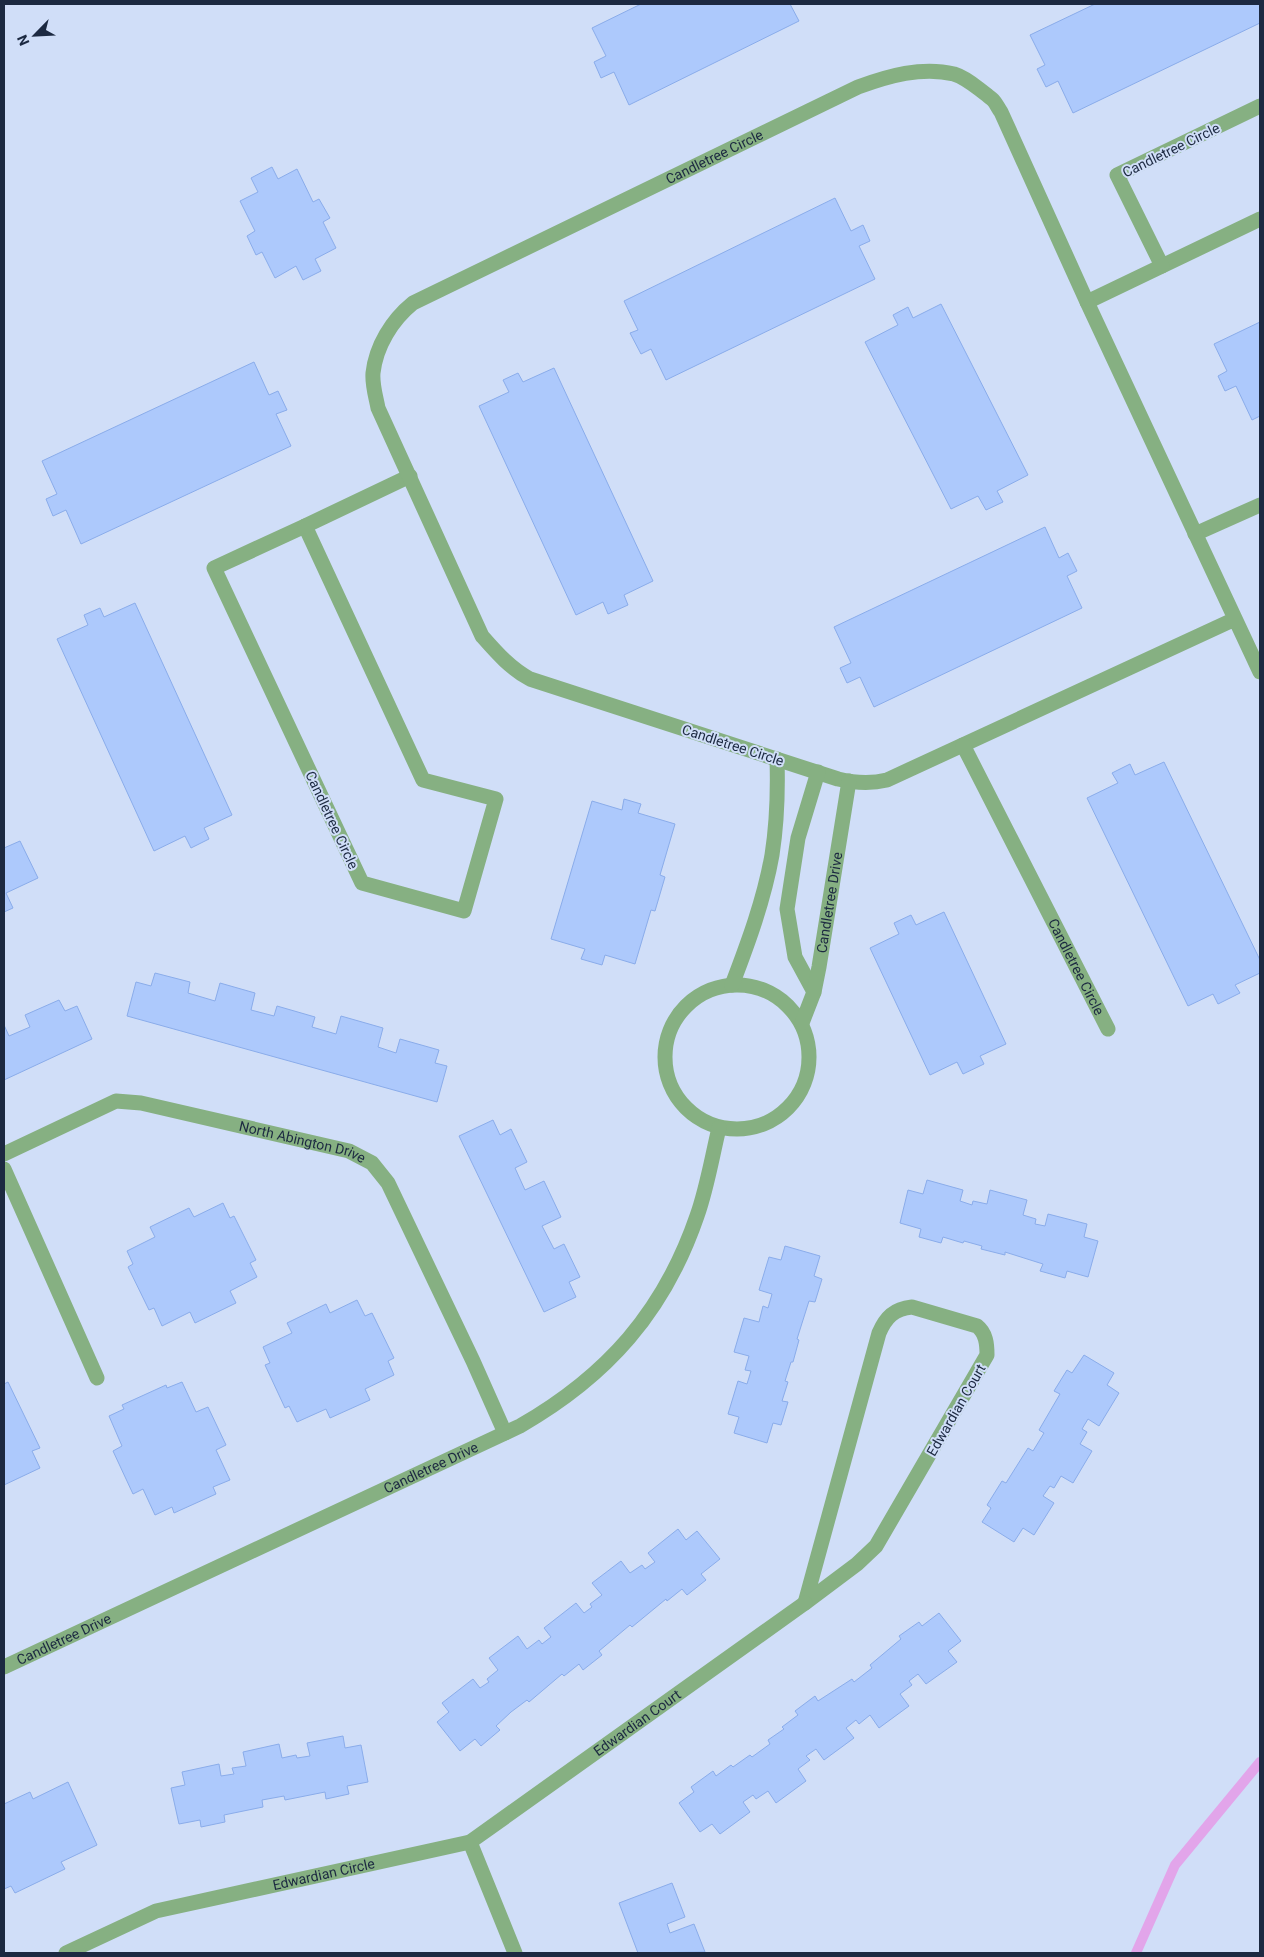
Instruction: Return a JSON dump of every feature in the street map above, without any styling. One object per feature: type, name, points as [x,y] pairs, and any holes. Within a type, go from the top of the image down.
[{"type":"street","name":"Candletree Circle","points":[[1235,619],[887,780],[871,783],[849,781],[818,772],[530,679],[516,671],[498,655],[482,636],[378,408],[373,373],[379,350],[390,328],[403,311],[413,304],[858,87],[878,79],[909,73],[954,74],[967,80],[994,100],[996,107],[1002,112],[1086,302],[1260,672]]},
{"type":"street","name":"Candletree Circle","points":[[1162,266],[1117,175],[1260,106]]},
{"type":"street","points":[[1086,302],[1260,219]]},
{"type":"street","name":"Candletree Circle","points":[[305,526],[423,780],[496,799],[464,911],[362,883],[214,568],[410,476]]},
{"type":"street","points":[[1195,534],[1260,505]]},
{"type":"street","name":"Candletree Circle","points":[[963,745],[1108,1029]]},
{"type":"street","points":[[732,985],[760,905],[772,856],[778,806],[778,759]]},
{"type":"street","points":[[814,992],[795,957],[787,910],[798,838],[818,772]]},
{"type":"street","name":"Candletree Drive","points":[[802,1023],[814,992],[849,781]]},
{"type":"street","points":[[744,984],[767,990],[787,1003],[802,1023],[810,1045],[809,1070],[802,1092],[787,1111],[766,1124],[743,1130],[719,1128],[697,1118],[680,1101],[668,1080],[664,1056],[669,1032],[680,1011],[698,995],[720,986],[744,984]]},
{"type":"street","name":"North Abington Drive","points":[[4,1154],[116,1100],[141,1103],[339,1149],[368,1160],[376,1166],[388,1183],[473,1361],[505,1433]]},
{"type":"street","name":"Candletree Drive","points":[[4,1667],[505,1433],[545,1412],[594,1375],[635,1332],[653,1308],[675,1270],[698,1215],[719,1128]]},
{"type":"street","points":[[4,1169],[98,1378]]},
{"type":"street","name":"Edwardian Court","points":[[470,1842],[805,1603],[862,1560],[879,1542],[987,1355],[987,1344],[981,1329],[977,1326],[912,1307],[897,1310],[884,1321],[879,1333],[805,1603]]},
{"type":"street","points":[[470,1842],[516,1953]]},
{"type":"street","name":"Edwardian Circle","points":[[66,1953],[156,1911],[470,1842]]},
{"type":"building","points":[[641,4],[790,4],[799,21],[629,105],[614,72],[601,78],[594,62],[606,56],[592,28]]},
{"type":"building","points":[[1095,4],[1260,4],[1260,23],[1073,113],[1058,81],[1046,87],[1037,69],[1045,65],[1030,35]]},
{"type":"building","points":[[272,167],[278,179],[297,169],[313,202],[319,199],[330,218],[323,222],[336,248],[315,259],[321,271],[303,280],[296,266],[275,278],[262,252],[256,255],[247,236],[255,231],[240,201],[258,192],[251,178]]},
{"type":"building","points":[[835,198],[851,231],[863,225],[870,241],[859,246],[875,279],[666,380],[651,349],[641,354],[630,333],[638,330],[624,301]]},
{"type":"building","points":[[941,304],[1028,475],[997,491],[1003,502],[986,510],[978,496],[951,509],[865,342],[898,325],[893,315],[908,307],[913,318]]},
{"type":"building","points":[[1260,322],[1260,416],[1252,420],[1236,386],[1225,391],[1218,376],[1227,371],[1214,344]]},
{"type":"building","points":[[254,362],[269,395],[278,391],[287,410],[276,414],[291,446],[81,544],[66,510],[53,516],[46,499],[57,494],[42,461]]},
{"type":"building","points":[[554,368],[653,581],[624,595],[628,605],[608,614],[603,602],[576,615],[479,406],[509,392],[503,380],[518,373],[523,382]]},
{"type":"building","points":[[1045,527],[1059,558],[1068,553],[1077,571],[1067,576],[1082,608],[874,707],[860,677],[847,683],[840,668],[851,663],[834,627]]},
{"type":"building","points":[[135,603],[232,815],[204,828],[209,839],[191,848],[185,836],[154,851],[57,639],[88,625],[84,615],[100,608],[104,617]]},
{"type":"building","points":[[1164,762],[1260,960],[1260,973],[1235,985],[1240,993],[1218,1004],[1213,994],[1188,1006],[1087,798],[1118,783],[1112,773],[1130,764],[1135,775]]},
{"type":"building","points":[[624,799],[641,804],[638,813],[675,824],[660,875],[665,877],[655,911],[651,910],[635,964],[605,955],[602,965],[581,959],[585,949],[551,939],[592,801],[622,810]]},
{"type":"building","points":[[20,841],[38,878],[6,893],[13,908],[4,912],[4,848]]},
{"type":"building","points":[[944,912],[1006,1044],[980,1056],[984,1064],[963,1074],[957,1062],[930,1075],[870,948],[899,934],[894,923],[911,915],[916,925]]},
{"type":"building","points":[[155,973],[190,982],[188,993],[215,1001],[220,983],[255,993],[251,1010],[274,1016],[277,1006],[315,1017],[312,1027],[336,1034],[341,1016],[383,1028],[378,1047],[396,1053],[400,1039],[439,1050],[435,1063],[447,1066],[437,1102],[127,1016],[136,982],[151,986]]},
{"type":"building","points":[[59,1000],[65,1011],[77,1006],[92,1039],[4,1080],[4,1025],[9,1036],[30,1027],[25,1015]]},
{"type":"building","points":[[493,1120],[500,1135],[511,1129],[527,1162],[515,1168],[525,1190],[544,1181],[561,1217],[542,1226],[554,1249],[564,1244],[580,1277],[569,1282],[576,1297],[544,1312],[459,1136]]},
{"type":"building","points":[[927,1180],[963,1190],[960,1201],[972,1205],[973,1201],[987,1204],[990,1190],[1027,1200],[1023,1215],[1036,1219],[1035,1224],[1045,1226],[1048,1214],[1087,1224],[1084,1237],[1098,1241],[1088,1277],[1067,1271],[1065,1278],[1040,1271],[1043,1264],[1005,1252],[1005,1255],[981,1249],[982,1246],[964,1241],[963,1243],[943,1237],[941,1243],[919,1237],[921,1229],[900,1223],[908,1190],[923,1194]]},
{"type":"building","points":[[223,1203],[230,1218],[234,1216],[256,1260],[250,1263],[257,1277],[230,1291],[236,1303],[195,1323],[190,1312],[162,1326],[154,1308],[149,1310],[128,1267],[133,1264],[127,1251],[155,1237],[150,1227],[189,1208],[194,1217]]},
{"type":"building","points":[[785,1246],[820,1256],[814,1276],[822,1279],[815,1302],[809,1301],[797,1339],[799,1340],[793,1362],[791,1362],[785,1381],[788,1382],[782,1401],[788,1402],[781,1425],[773,1423],[767,1443],[734,1433],[739,1417],[728,1414],[738,1381],[747,1384],[751,1371],[745,1370],[749,1356],[734,1352],[744,1318],[759,1322],[763,1306],[768,1308],[772,1294],[759,1290],[769,1257],[781,1260]]},
{"type":"building","points":[[357,1300],[365,1316],[372,1313],[394,1358],[388,1361],[394,1375],[365,1389],[370,1400],[330,1418],[326,1409],[297,1422],[289,1406],[285,1408],[265,1365],[270,1363],[263,1347],[292,1333],[287,1323],[326,1304],[330,1313]]},
{"type":"building","points":[[1084,1355],[1114,1373],[1107,1385],[1119,1393],[1099,1426],[1088,1419],[1082,1429],[1087,1432],[1080,1444],[1092,1451],[1073,1483],[1061,1476],[1054,1488],[1050,1486],[1043,1496],[1054,1503],[1034,1535],[1023,1528],[1014,1542],[982,1522],[991,1508],[987,1505],[1002,1481],[1006,1483],[1028,1448],[1033,1451],[1044,1433],[1039,1430],[1060,1394],[1054,1391],[1067,1370],[1072,1373]]},
{"type":"building","points":[[8,1382],[40,1448],[32,1451],[40,1468],[4,1485],[4,1384]]},
{"type":"building","points":[[182,1382],[196,1412],[208,1407],[226,1445],[216,1450],[230,1480],[213,1487],[216,1494],[174,1513],[172,1507],[155,1515],[143,1489],[133,1494],[113,1451],[122,1446],[109,1416],[124,1409],[122,1405],[166,1385],[167,1388]]},
{"type":"building","points":[[678,1529],[686,1540],[697,1531],[720,1559],[701,1574],[706,1580],[687,1595],[682,1589],[667,1601],[666,1599],[632,1627],[630,1625],[599,1651],[602,1655],[583,1670],[579,1664],[564,1676],[562,1674],[529,1702],[527,1700],[511,1712],[496,1726],[500,1730],[481,1746],[475,1739],[460,1751],[437,1722],[449,1712],[442,1703],[473,1679],[480,1688],[489,1682],[487,1679],[498,1670],[489,1658],[518,1636],[527,1649],[539,1640],[542,1644],[551,1637],[544,1628],[576,1603],[584,1613],[592,1607],[590,1604],[602,1595],[592,1583],[621,1561],[630,1573],[642,1565],[645,1569],[655,1562],[648,1553]]},
{"type":"building","points":[[939,1613],[961,1641],[948,1651],[957,1662],[926,1684],[918,1674],[909,1681],[912,1685],[900,1694],[909,1706],[879,1728],[870,1715],[859,1724],[856,1720],[846,1728],[854,1738],[824,1760],[816,1749],[806,1756],[810,1760],[798,1769],[806,1781],[776,1803],[768,1791],[756,1799],[753,1795],[743,1802],[750,1812],[720,1834],[712,1824],[700,1832],[679,1803],[694,1792],[691,1787],[713,1771],[716,1776],[731,1765],[733,1767],[750,1755],[752,1757],[770,1744],[768,1740],[784,1729],[782,1727],[798,1715],[795,1711],[815,1696],[818,1701],[852,1679],[854,1682],[872,1668],[870,1665],[901,1639],[899,1636],[919,1622],[922,1626]]},
{"type":"building","points":[[343,1736],[345,1748],[361,1745],[368,1782],[347,1786],[349,1794],[326,1799],[325,1792],[285,1800],[284,1796],[262,1800],[263,1807],[224,1815],[225,1822],[201,1827],[200,1820],[179,1824],[171,1788],[185,1785],[182,1772],[219,1764],[221,1776],[234,1774],[232,1768],[246,1766],[243,1752],[279,1744],[282,1758],[296,1755],[297,1758],[310,1756],[307,1743]]},
{"type":"building","points":[[68,1782],[97,1845],[61,1862],[65,1869],[15,1893],[11,1886],[4,1889],[4,1804],[30,1792],[33,1799]]},
{"type":"building","points":[[672,1883],[685,1917],[667,1924],[670,1933],[694,1924],[705,1952],[638,1953],[619,1903]]},
{"type":"waterway","points":[[1136,1953],[1175,1865],[1260,1762]]}]
